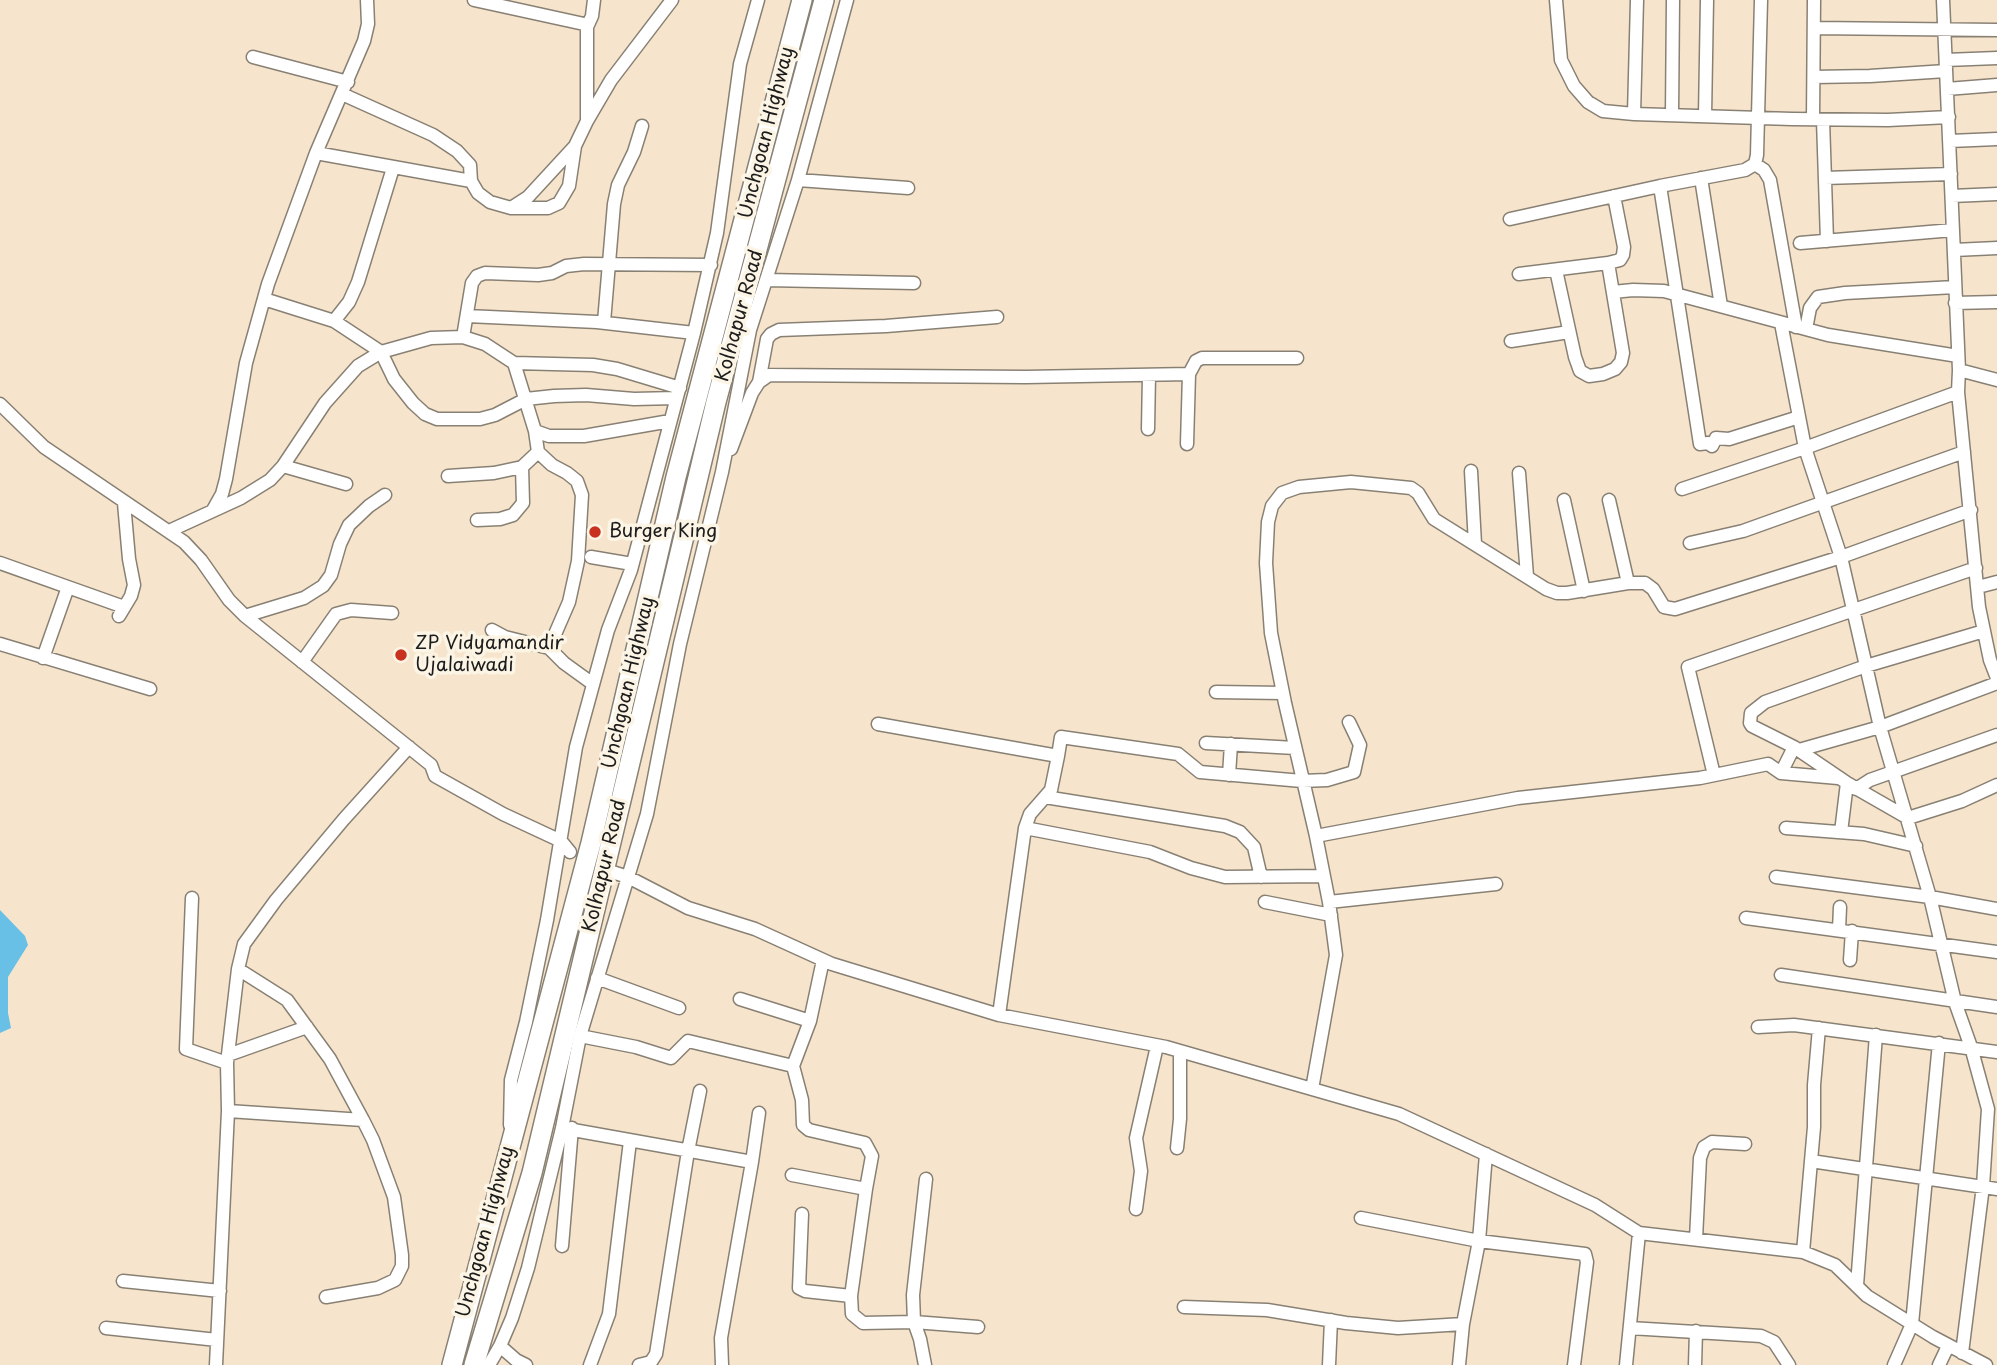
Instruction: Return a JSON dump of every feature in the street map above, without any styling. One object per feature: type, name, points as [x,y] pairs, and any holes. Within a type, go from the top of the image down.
[{"type":"highway","name":"Unchgoan Highway","points":[[452,1365],[592,843],[676,477],[802,0]]},
{"type":"highway","name":"Kolhapur Road","points":[[474,1365],[532,1173],[716,402],[824,0]]},
{"type":"street","points":[[213,510],[222,494],[226,479],[246,363],[264,299],[278,253],[316,153],[364,41],[368,24],[367,0]]},
{"type":"street","points":[[476,0],[587,27]]},
{"type":"street","points":[[587,121],[587,27],[594,0]]},
{"type":"street","points":[[511,208],[539,186],[575,145],[611,80],[672,0]]},
{"type":"street","points":[[509,1146],[511,1080],[529,1010],[576,747],[608,630],[632,564],[694,333],[727,170],[740,64],[758,0]]},
{"type":"street","points":[[562,1246],[567,1128],[580,1036],[647,814],[680,644],[722,472],[750,330],[797,180],[847,0]]},
{"type":"street","points":[[1556,0],[1561,60],[1574,86],[1588,102],[1603,111],[1818,119],[1948,117]]},
{"type":"street","points":[[1634,114],[1637,0]]},
{"type":"street","points":[[1672,114],[1673,0]]},
{"type":"street","points":[[1705,116],[1707,0]]},
{"type":"street","points":[[1510,219],[1745,170],[1755,164],[1761,0]]},
{"type":"street","points":[[1814,0],[1814,77],[1825,178],[1827,241]]},
{"type":"street","points":[[1781,773],[1797,749],[1880,727],[1997,681],[1984,631],[1978,587],[1958,392],[1950,141],[1942,0]]},
{"type":"street","points":[[1814,28],[1997,30]]},
{"type":"street","points":[[253,57],[348,82]]},
{"type":"street","points":[[1814,77],[1881,76],[1997,58]]},
{"type":"street","points":[[1947,89],[1997,85]]},
{"type":"street","points":[[342,94],[433,135],[457,151],[470,165],[471,181],[478,193],[490,202],[511,208],[540,208],[559,204],[569,186],[575,145]]},
{"type":"street","points":[[604,322],[618,185],[634,152],[642,126]]},
{"type":"street","points":[[1950,141],[1997,139]]},
{"type":"street","points":[[316,153],[471,181]]},
{"type":"street","points":[[1755,164],[1770,180],[1801,328]]},
{"type":"street","points":[[334,321],[349,302],[358,282],[393,168]]},
{"type":"street","points":[[1825,178],[1951,174]]},
{"type":"street","points":[[1701,178],[1721,306]]},
{"type":"street","points":[[797,180],[908,188]]},
{"type":"street","points":[[1660,186],[1700,444],[1708,443],[1712,446],[1716,438],[1729,439],[1799,417]]},
{"type":"street","points":[[1952,196],[1997,194]]},
{"type":"street","points":[[1519,274],[1620,260],[1623,255],[1614,196]]},
{"type":"street","points":[[1800,243],[1953,230]]},
{"type":"street","points":[[1954,250],[1997,248]]},
{"type":"street","points":[[1556,270],[1580,371],[1589,376],[1615,369],[1621,362],[1623,353],[1608,263]]},
{"type":"street","points":[[463,337],[472,283],[477,276],[485,273],[538,275],[552,274],[566,266],[710,264]]},
{"type":"street","points":[[766,280],[914,283]]},
{"type":"street","points":[[1801,328],[1810,307],[1818,297],[1955,287]]},
{"type":"street","points":[[1613,292],[1647,289],[1678,294],[1801,328],[1931,354],[1958,356]]},
{"type":"street","points":[[264,299],[334,321],[381,352],[394,379],[413,403],[425,414],[437,419],[480,419],[495,415],[526,399],[586,394],[634,399],[678,393]]},
{"type":"street","points":[[1955,303],[1997,302]]},
{"type":"street","points":[[467,316],[604,322],[694,333]]},
{"type":"street","points":[[722,472],[752,393],[759,382],[767,340],[771,334],[779,330],[886,326],[997,317]]},
{"type":"street","points":[[1781,323],[1805,448],[1842,557],[1880,727],[1930,897],[1955,1002],[1988,1109],[1992,1153],[1983,1186],[1962,1353]]},
{"type":"street","points":[[1511,341],[1569,332]]},
{"type":"street","points":[[169,531],[241,498],[270,480],[358,366],[381,352],[431,338],[463,337],[501,352],[514,363],[535,431],[538,453],[577,481],[582,495],[578,561],[569,602],[549,648]]},
{"type":"street","points":[[1187,443],[1189,374],[1192,365],[1202,358],[1297,358]]},
{"type":"street","points":[[514,363],[593,365],[617,369],[678,393]]},
{"type":"street","points":[[1959,370],[1997,380]]},
{"type":"street","points":[[1148,429],[1149,374]]},
{"type":"street","points":[[759,382],[769,375],[1026,377],[1189,374]]},
{"type":"street","points":[[1682,489],[1805,448],[1958,392]]},
{"type":"street","points":[[0,404],[44,447],[184,542],[201,560],[229,600],[245,616],[410,747],[431,765],[435,776],[503,814],[561,841],[570,852]]},
{"type":"street","points":[[535,431],[549,436],[584,436],[670,421]]},
{"type":"street","points":[[1690,543],[1743,531],[1964,452]]},
{"type":"street","points":[[448,476],[494,473],[522,467],[538,453]]},
{"type":"street","points":[[282,466],[346,484]]},
{"type":"street","points":[[477,520],[500,519],[513,514],[523,503],[522,467]]},
{"type":"street","points":[[1471,471],[1475,544]]},
{"type":"street","points":[[1519,473],[1527,576]]},
{"type":"street","points":[[1312,1090],[1336,955],[1316,836],[1271,633],[1266,563],[1272,506],[1282,493],[1299,487],[1351,482],[1411,488],[1418,493],[1434,519],[1557,593],[1645,583],[1653,589],[1664,607],[1675,609],[1842,557],[1971,510]]},
{"type":"street","points":[[245,616],[304,598],[323,586],[331,575],[349,525],[385,495]]},
{"type":"street","points":[[1564,500],[1584,592]]},
{"type":"street","points":[[1609,500],[1628,583]]},
{"type":"street","points":[[0,563],[68,587],[122,612],[134,585],[124,503]]},
{"type":"street","points":[[591,557],[632,564]]},
{"type":"street","points":[[1714,775],[1688,667],[1976,568]]},
{"type":"street","points":[[1978,587],[1997,582]]},
{"type":"street","points":[[43,658],[68,587]]},
{"type":"street","points":[[302,662],[336,614],[351,610],[392,613]]},
{"type":"street","points":[[492,630],[505,637],[549,648],[564,663],[593,684]]},
{"type":"street","points":[[1984,631],[1867,666],[1765,702],[1751,713],[1752,726],[1797,749],[1847,783],[1908,818],[1962,802],[1997,785]]},
{"type":"street","points":[[0,644],[150,689]]},
{"type":"street","points":[[1216,692],[1283,693]]},
{"type":"street","points":[[999,1015],[1025,828],[1030,814],[1051,790],[1061,737],[1178,754],[1200,772],[1302,781],[1327,780],[1354,772],[1360,745],[1349,722]]},
{"type":"street","points":[[878,723],[1058,756]]},
{"type":"street","points":[[1316,836],[1518,798],[1714,775],[1768,764],[1781,773],[1847,783],[1895,771],[1997,735]]},
{"type":"street","points":[[1206,743],[1295,748]]},
{"type":"street","points":[[1229,775],[1231,744]]},
{"type":"street","points":[[216,1365],[228,1059],[238,969],[244,944],[276,900],[410,747]]},
{"type":"street","points":[[1842,832],[1847,783]]},
{"type":"street","points":[[1045,797],[1225,826],[1249,839],[1254,847],[1261,877]]},
{"type":"street","points":[[1025,828],[1150,852],[1225,877],[1324,876]]},
{"type":"street","points":[[1786,828],[1864,834],[1916,846]]},
{"type":"street","points":[[609,871],[628,877],[688,908],[755,929],[823,960],[999,1015],[1180,1051],[1399,1114],[1595,1205],[1639,1233],[1803,1252],[1835,1265],[1867,1296],[1948,1346],[1986,1365]]},
{"type":"street","points":[[1776,877],[1930,897],[1997,909]]},
{"type":"street","points":[[1265,902],[1330,908],[1496,884]]},
{"type":"street","points":[[191,898],[186,1049],[228,1059],[307,1027]]},
{"type":"street","points":[[1840,907],[1850,961]]},
{"type":"street","points":[[1746,918],[1997,952]]},
{"type":"street","points":[[823,960],[810,1021],[793,1066],[802,1100],[803,1125],[809,1130],[858,1140],[870,1148],[872,1156],[851,1296],[852,1314],[858,1321],[870,1323],[914,1322],[978,1327]]},
{"type":"street","points":[[238,969],[287,1000],[330,1059],[373,1140],[394,1197],[402,1255],[402,1266],[395,1280],[378,1288],[326,1297]]},
{"type":"street","points":[[1781,975],[1997,1007]]},
{"type":"street","points":[[597,978],[679,1008]]},
{"type":"street","points":[[740,999],[810,1021]]},
{"type":"street","points":[[1758,1027],[1794,1025],[1997,1052]]},
{"type":"street","points":[[1803,1252],[1819,1028]]},
{"type":"street","points":[[1857,1285],[1876,1035]]},
{"type":"street","points":[[580,1036],[636,1047],[671,1058],[688,1041],[793,1066]]},
{"type":"street","points":[[1894,1365],[1912,1324],[1939,1043]]},
{"type":"street","points":[[1136,1209],[1141,1171],[1136,1138],[1157,1046]]},
{"type":"street","points":[[1177,1148],[1180,1119],[1180,1051]]},
{"type":"street","points":[[639,1365],[651,1362],[656,1354],[700,1091]]},
{"type":"street","points":[[228,1111],[363,1120]]},
{"type":"street","points":[[722,1365],[722,1339],[759,1113]]},
{"type":"street","points":[[567,1128],[752,1161]]},
{"type":"street","points":[[526,1365],[496,1358],[516,1307],[567,1128]]},
{"type":"street","points":[[590,1365],[609,1314],[630,1140]]},
{"type":"street","points":[[1696,1239],[1700,1158],[1704,1147],[1712,1142],[1745,1144]]},
{"type":"street","points":[[1459,1365],[1463,1324],[1479,1241],[1486,1154]]},
{"type":"street","points":[[1811,1161],[1997,1189]]},
{"type":"street","points":[[792,1175],[866,1189]]},
{"type":"street","points":[[925,1365],[914,1322],[913,1295],[926,1179]]},
{"type":"street","points":[[802,1214],[799,1288],[851,1296]]},
{"type":"street","points":[[1361,1218],[1479,1241],[1585,1254],[1587,1262],[1574,1365]]},
{"type":"street","points":[[1626,1365],[1639,1233]]},
{"type":"street","points":[[123,1281],[220,1291]]},
{"type":"street","points":[[1184,1307],[1267,1310],[1398,1328],[1463,1324]]},
{"type":"street","points":[[1329,1365],[1331,1320]]},
{"type":"street","points":[[106,1328],[217,1340]]},
{"type":"street","points":[[1630,1328],[1761,1336],[1774,1342],[1789,1365]]},
{"type":"street","points":[[1695,1365],[1696,1331]]},
{"type":"street","points":[[1939,1365],[1948,1346]]},
{"type":"water","points":[[0,910],[25,936],[28,945],[8,977],[8,1013],[11,1028],[0,1033]]},
{"type":"place","name":"Burger King","points":[[595,532]]},
{"type":"place","name":"ZP Vidyamandir Ujalaiwadi","points":[[401,655]]}]
